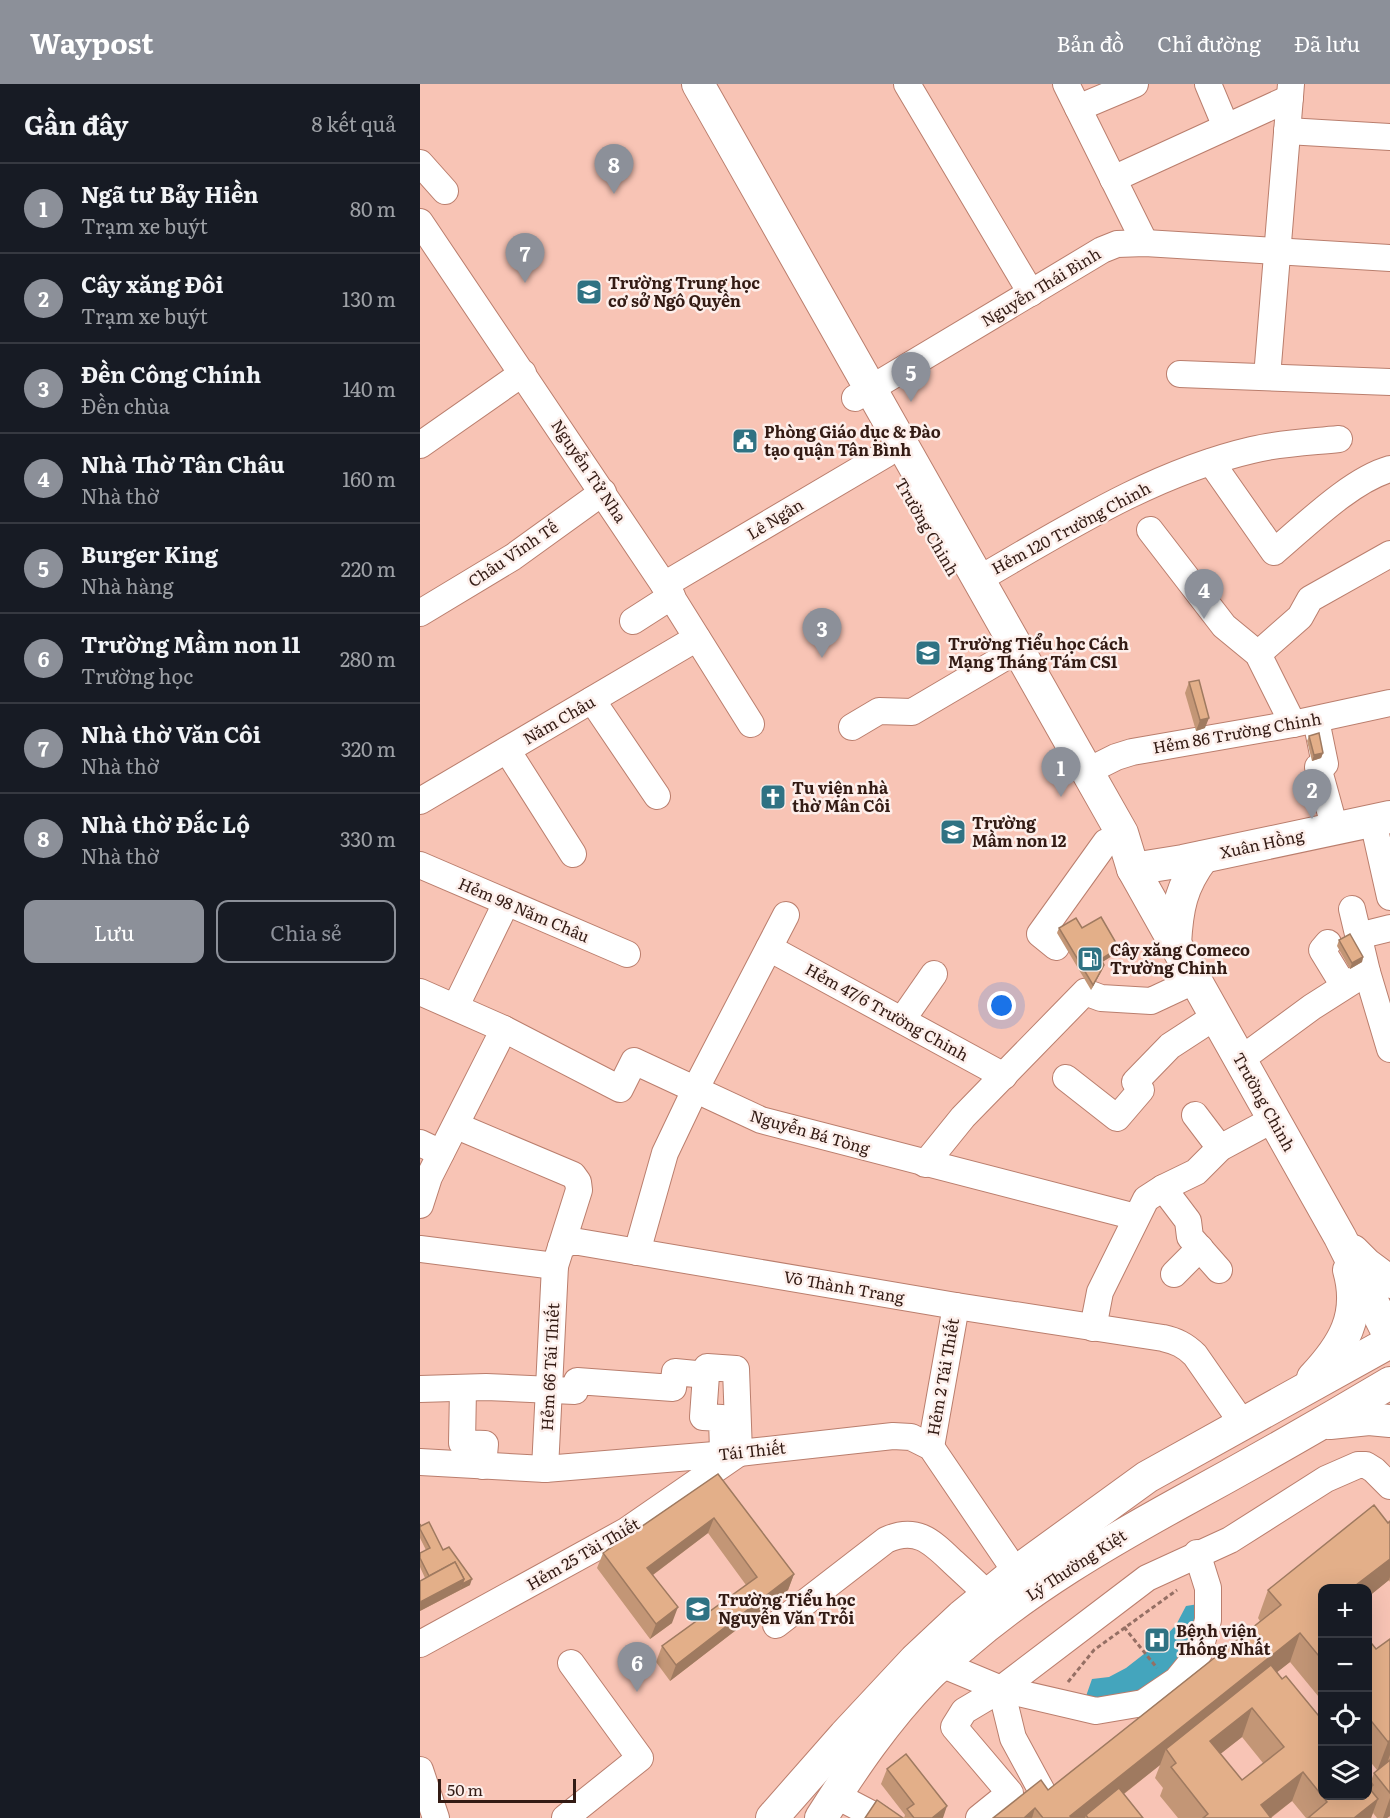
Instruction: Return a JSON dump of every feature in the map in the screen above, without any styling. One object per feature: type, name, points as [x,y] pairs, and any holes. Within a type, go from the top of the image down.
[{"type":"main road","name":"Trường Chinh","points":[[677,84],[862,393],[979,579],[1011,654],[1106,842],[1133,869]]},
{"type":"main road","name":"Trường Chinh","points":[[698,84],[862,393],[886,454],[1011,654],[1088,771],[1122,833],[1133,869],[1340,1238],[1390,1337]]},
{"type":"main road","name":"Xuân Hồng","points":[[1133,869],[1203,857],[1382,819]]},
{"type":"main road","points":[[1175,944],[1181,895],[1192,871],[1203,857]]},
{"type":"main road","points":[[1340,1238],[1366,1264],[1390,1282]]},
{"type":"main road","points":[[1290,1397],[1327,1363],[1344,1337],[1349,1324],[1354,1294],[1340,1238]]},
{"type":"main road","points":[[1290,1397],[1390,1342]]},
{"type":"main road","points":[[1333,1374],[1351,1406]]},
{"type":"main road","name":"Lý Thường Kiệt","points":[[828,1807],[863,1753],[889,1719],[928,1676],[1013,1606],[1085,1556],[1320,1425],[1390,1383]]},
{"type":"main road","name":"Lý Thường Kiệt","points":[[772,1818],[844,1735],[907,1668],[962,1616],[1016,1572],[1147,1477],[1290,1397]]},
{"type":"main road","points":[[1320,1425],[1358,1419],[1390,1421]]},
{"type":"street","points":[[907,84],[1031,293]]},
{"type":"street","points":[[1066,84],[1145,243]]},
{"type":"street","points":[[1078,108],[1135,84]]},
{"type":"street","points":[[1208,84],[1226,127]]},
{"type":"street","points":[[1113,179],[1226,127],[1290,91]]},
{"type":"street","points":[[1267,377],[1290,91]]},
{"type":"street","points":[[1287,131],[1390,137]]},
{"type":"street","points":[[420,164],[446,191]]},
{"type":"street","name":"Nguyễn Tử Nha","points":[[420,222],[668,590],[751,724]]},
{"type":"street","name":"Nguyễn Thái Bình","points":[[862,393],[1109,247],[1127,243],[1145,243],[1390,258]]},
{"type":"street","points":[[420,445],[523,373]]},
{"type":"street","points":[[1180,374],[1390,382]]},
{"type":"street","name":"Hẻm 120 Trường Chinh","points":[[979,579],[1117,501],[1174,475],[1253,450],[1339,439]]},
{"type":"street","name":"Lê Ngân","points":[[633,621],[668,590],[886,454]]},
{"type":"street","points":[[1211,462],[1274,552],[1342,495],[1390,469]]},
{"type":"street","name":"Châu Vĩnh Tế","points":[[420,613],[513,557],[603,492]]},
{"type":"street","points":[[1150,530],[1224,626],[1258,654],[1304,721],[1325,764],[1318,767],[1335,829]]},
{"type":"street","points":[[1258,654],[1300,617],[1310,599],[1390,554]]},
{"type":"street","name":"Năm Châu","points":[[420,801],[697,638]]},
{"type":"street","points":[[852,727],[879,711],[912,712],[1011,654]]},
{"type":"street","points":[[592,700],[657,796]]},
{"type":"street","name":"Hẻm 86 Trường Chinh","points":[[1088,771],[1132,752],[1390,703]]},
{"type":"street","points":[[507,750],[573,854]]},
{"type":"street","points":[[1382,819],[1390,897]]},
{"type":"street","points":[[1056,947],[1040,934],[1106,842]]},
{"type":"street","name":"Hẻm 98 Năm Châu","points":[[420,865],[627,954]]},
{"type":"street","points":[[456,1006],[506,903]]},
{"type":"street","points":[[1352,909],[1366,972],[1390,1049]]},
{"type":"street","points":[[637,1252],[665,1153],[695,1090],[786,915]]},
{"type":"street","points":[[1358,936],[1390,928]]},
{"type":"street","points":[[1328,943],[1322,950],[1344,986]]},
{"type":"street","name":"Hẻm 47/6 Trường Chinh","points":[[769,948],[1004,1076]]},
{"type":"street","points":[[1240,1060],[1366,972]]},
{"type":"street","points":[[902,1020],[934,974]]},
{"type":"street","points":[[925,1164],[963,1117],[1085,992],[1101,998],[1151,1002],[1196,980]]},
{"type":"street","name":"Nguyễn Bá Tòng","points":[[420,992],[504,1029],[620,1089],[633,1061],[760,1120],[1136,1217]]},
{"type":"street","points":[[1066,1078],[1117,1118],[1141,1090],[1135,1082],[1170,1046],[1216,1016]]},
{"type":"street","points":[[420,1205],[429,1178],[431,1148],[457,1126],[468,1098],[504,1029]]},
{"type":"street","points":[[1194,1114],[1220,1148]]},
{"type":"street","points":[[1093,1328],[1100,1292],[1146,1199],[1196,1172],[1220,1148],[1274,1119]]},
{"type":"street","name":"Hẻm 66 Tái Thiết","points":[[457,1126],[573,1175],[578,1182],[579,1190],[558,1256],[548,1389],[545,1469]]},
{"type":"street","points":[[1163,1188],[1188,1221],[1190,1237],[1219,1270]]},
{"type":"street","name":"Võ Thành Trang","points":[[420,1249],[558,1256],[570,1242],[579,1242],[956,1306],[1163,1338],[1187,1347],[1195,1355],[1243,1424]]},
{"type":"street","points":[[1174,1274],[1200,1248]]},
{"type":"street","name":"Hẻm 2 Tái Thiết","points":[[931,1447],[956,1306]]},
{"type":"street","points":[[707,1368],[736,1370],[731,1454],[722,1418],[703,1416],[707,1368]]},
{"type":"street","points":[[420,1389],[486,1387],[576,1391],[577,1382],[673,1388],[675,1372],[706,1375]]},
{"type":"street","points":[[463,1389],[462,1443],[485,1444],[483,1466]]},
{"type":"street","name":"Tái Thiết","points":[[420,1462],[545,1469],[731,1454],[902,1435],[922,1441],[931,1447]]},
{"type":"street","points":[[931,1447],[1016,1572]]},
{"type":"street","name":"Hẻm 25 Tài Thiết","points":[[420,1644],[626,1531],[731,1454]]},
{"type":"street","points":[[979,1818],[1010,1793],[954,1727],[964,1711],[1000,1689],[1147,1578],[1200,1563],[1230,1540],[1326,1479],[1352,1467],[1366,1465],[1390,1486]]},
{"type":"street","points":[[776,1625],[886,1540],[897,1536],[916,1536],[933,1543],[988,1595]]},
{"type":"street","points":[[941,1664],[1000,1689],[1096,1711],[1143,1703],[1177,1680],[1199,1653],[1208,1620],[1208,1588],[1200,1563]]},
{"type":"street","points":[[566,1818],[640,1758],[571,1663]]},
{"type":"street","points":[[1000,1689],[1013,1738],[1051,1808]]},
{"type":"street","points":[[420,1770],[436,1818]]},
{"type":"street","points":[[828,1807],[879,1818]]},
{"type":"path","points":[[1053,1701],[1094,1650],[1200,1563]]},
{"type":"path","points":[[1124,1627],[1170,1685]]},
{"type":"water","points":[[1205,1603],[1200,1640],[1147,1692],[1085,1699],[1092,1679],[1109,1677],[1126,1668],[1162,1640],[1176,1625],[1186,1606]]},
{"type":"building","points":[[1199,680],[1209,718],[1200,720],[1189,682]]},
{"type":"building","points":[[1319,733],[1323,753],[1314,755],[1309,736]]},
{"type":"building","name":"Cây xăng Comeco Trường Chinh","points":[[1101,917],[1119,948],[1101,959],[1104,965],[1093,985],[1059,928],[1076,918],[1082,928]]},
{"type":"building","points":[[1350,934],[1363,957],[1352,963],[1339,940]]},
{"type":"building","points":[[718,1474],[794,1574],[676,1665],[662,1646],[757,1577],[714,1518],[647,1568],[678,1607],[656,1624],[603,1553]]},
{"type":"building","points":[[1374,1505],[1388,1523],[1390,1521],[1390,1559],[1357,1584],[1318,1584],[1318,1655],[1300,1633],[1070,1816],[1072,1818],[1043,1818],[1035,1808],[1024,1818],[993,1818],[1041,1780],[1048,1790],[1281,1605],[1268,1590]]},
{"type":"building","points":[[429,1522],[443,1550],[449,1547],[472,1579],[462,1584],[464,1579],[455,1562],[429,1576],[420,1558],[420,1553],[430,1548],[420,1529],[420,1524],[421,1526]]},
{"type":"building","points":[[455,1562],[464,1579],[420,1602],[420,1581]]},
{"type":"building","points":[[1390,1639],[1390,1740],[1388,1742],[1372,1722],[1372,1644],[1376,1649]]},
{"type":"building","points":[[1271,1665],[1282,1679],[1286,1676],[1318,1715],[1318,1791],[1303,1772],[1261,1805],[1271,1818],[1203,1818],[1208,1814],[1171,1767],[1176,1763],[1166,1749]],"holes":[[[1252,1708],[1284,1747],[1242,1780],[1210,1741]]]},
{"type":"building","points":[[906,1754],[947,1806],[932,1818],[914,1818],[907,1809],[914,1804],[887,1769]]},
{"type":"building","points":[[1390,1760],[1390,1793],[1374,1773]]},
{"type":"building","points":[[1119,1788],[1143,1818],[1088,1818],[1086,1815]]},
{"type":"building","points":[[1372,1792],[1378,1799],[1354,1818],[1308,1818],[1327,1802],[1325,1800],[1372,1800]]},
{"type":"building","points":[[877,1800],[903,1818],[865,1818]]},
{"type":"place","name":"Nhà thờ Đắc Lộ","points":[[614,194]]},
{"type":"place","name":"Nhà thờ Văn Côi","points":[[525,283]]},
{"type":"place","name":"Trường Trung học cơ sở Ngô Quyền","points":[[589,292]]},
{"type":"place","name":"Burger King","points":[[911,402]]},
{"type":"place","name":"Phòng Giáo dục & Đào tạo quận Tân Bình","points":[[745,441]]},
{"type":"place","name":"Nhà Thờ Tân Châu","points":[[1204,619]]},
{"type":"place","name":"Trường Tiểu học Cách Mạng Tháng Tám CS1","points":[[928,653]]},
{"type":"place","name":"Đền Công Chính","points":[[822,658]]},
{"type":"place","name":"Tu viện nhà thờ Mân Côi","points":[[773,797]]},
{"type":"place","name":"Ngã tư Bảy Hiền","points":[[1061,797]]},
{"type":"place","name":"Cây xăng Đôi","points":[[1312,819]]},
{"type":"place","name":"Trường Mầm non 12","points":[[953,832]]},
{"type":"place","name":"Cây xăng Comeco Trường Chinh","points":[[1090,959]]},
{"type":"place","name":"Trường Tiểu học Nguyễn Văn Trỗi","points":[[698,1609]]},
{"type":"place","name":"Bệnh viện Thống Nhất","points":[[1157,1640]]},
{"type":"place","name":"Trường Mầm non 11","points":[[637,1692]]}]
